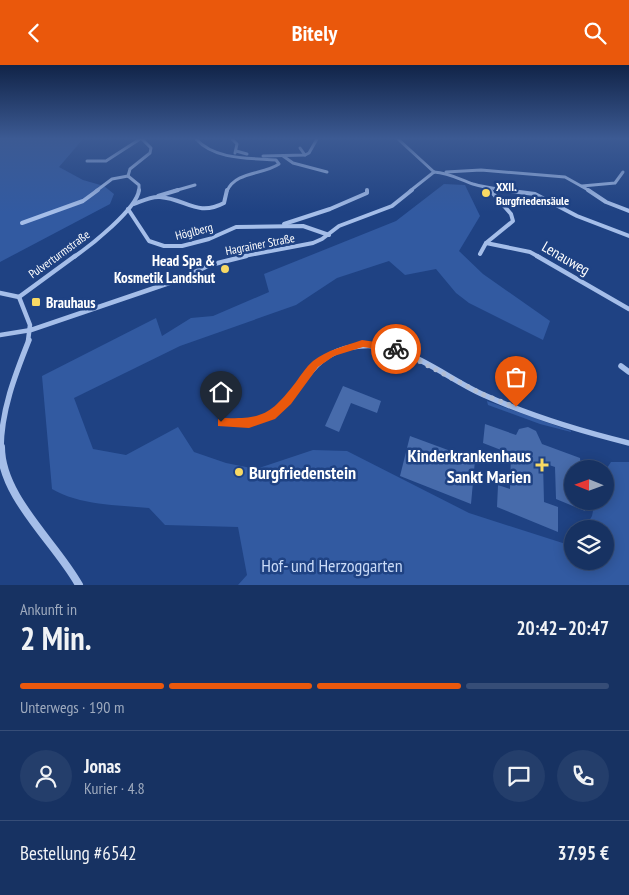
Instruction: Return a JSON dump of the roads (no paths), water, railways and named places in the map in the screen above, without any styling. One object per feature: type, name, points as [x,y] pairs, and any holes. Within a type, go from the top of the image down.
[{"type":"street","points":[[128,177],[130,169],[137,163]]},
{"type":"street","points":[[152,198],[171,199],[194,209],[212,209],[224,203],[228,188],[234,181],[272,168],[278,163]]},
{"type":"street","points":[[294,163],[327,172]]},
{"type":"street","points":[[424,163],[434,172],[445,173],[488,188],[536,194],[577,216],[629,236]]},
{"type":"street","points":[[445,173],[457,170],[481,170],[567,177],[606,202],[629,211]]},
{"type":"street","name":"Hagrainer Straße","points":[[0,335],[31,329],[175,281],[210,265],[235,258],[313,243],[351,220],[392,205],[434,172]]},
{"type":"street","points":[[582,186],[615,183],[623,172]]},
{"type":"street","points":[[22,223],[83,201],[112,179],[128,177],[139,185],[139,193],[134,204]]},
{"type":"street","points":[[134,204],[195,185]]},
{"type":"street","points":[[480,255],[486,243],[513,221],[511,214],[488,188]]},
{"type":"street","name":"Höglberg","points":[[281,225],[352,200],[367,193],[367,190]]},
{"type":"street","name":"Pulverturmstraße","points":[[20,297],[25,291],[91,245],[134,204]]},
{"type":"street","name":"Höglberg","points":[[128,209],[149,241],[164,246],[182,246],[209,239],[232,227],[281,225],[308,227],[328,235]]},
{"type":"street","name":"Lenauweg","points":[[486,243],[530,251],[629,309]]},
{"type":"street","points":[[0,293],[20,297],[31,329],[3,413],[0,440],[1,457],[5,472],[17,498],[71,568],[79,585]]},
{"type":"street","points":[[221,422],[249,423],[272,415],[287,401],[315,365],[331,354],[349,347],[369,344],[400,350],[484,395],[584,432],[629,443]]},
{"type":"street","points":[[621,366],[629,373]]},
{"type":"place","name":"XXII. Burgfriedensäule","points":[[486,193]]},
{"type":"place","name":"Head Spa & Kosmetik Landshut","points":[[225,269]]},
{"type":"place","name":"Brauhaus","points":[[36,302]]},
{"type":"place","name":"Kinderkrankenhaus Sankt Marien","points":[[542,465]]},
{"type":"place","name":"Burgfriedenstein","points":[[239,472]]},
{"type":"park label","name":"Hof- und Herzoggarten","points":[[332,565]]}]
